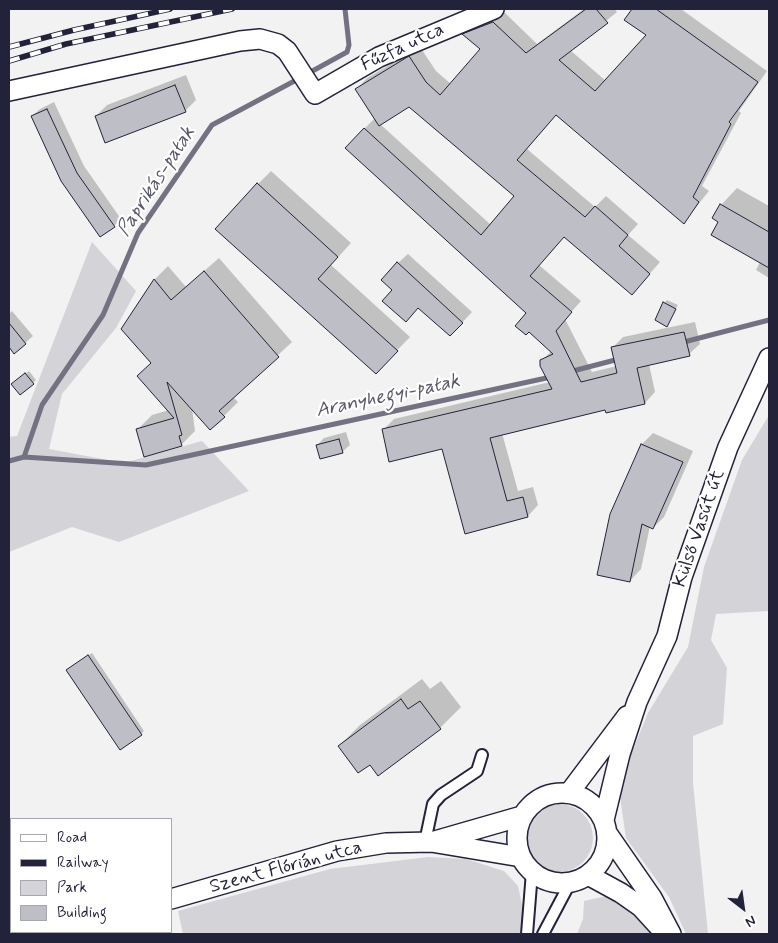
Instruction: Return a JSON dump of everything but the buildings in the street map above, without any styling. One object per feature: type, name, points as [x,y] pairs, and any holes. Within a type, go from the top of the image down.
[{"type":"street","name":"Fűzfa utca","points":[[9,91],[240,40],[260,39],[278,44],[294,59],[312,88],[379,57],[494,9]]},
{"type":"street","name":"Külső Vasút út","points":[[605,826],[620,754],[637,702],[667,636],[682,577],[728,447],[769,358]]},
{"type":"street","name":"Külső Vasút út","points":[[569,793],[637,702]]},
{"type":"street","points":[[605,826],[606,847],[601,861],[588,875],[570,883],[551,882],[532,872],[521,857],[516,840],[522,816],[540,798],[555,793],[569,793],[586,799],[596,808],[605,826],[652,898],[671,934]]},
{"type":"street","name":"Szent Flórián utca","points":[[428,842],[522,816]]},
{"type":"street","name":"Szent Flórián utca","points":[[172,899],[337,851],[386,843],[428,842],[521,857]]},
{"type":"street","points":[[588,875],[628,898],[641,908],[666,934]]},
{"type":"lane","points":[[428,842],[427,825],[433,804],[441,795],[477,771],[482,755]]},
{"type":"lane","points":[[526,934],[532,872]]},
{"type":"lane","points":[[543,934],[570,883]]},
{"type":"green space","points":[[92,242],[136,291],[116,328],[62,394],[49,449],[124,463],[202,441],[249,491],[119,542],[72,527],[9,552],[9,437],[17,436]]},
{"type":"green space","points":[[769,415],[769,611],[716,614],[711,640],[727,668],[723,724],[693,736],[693,783],[708,934],[686,934],[669,897],[626,838],[620,797],[626,767],[648,713],[688,647],[704,567],[742,460]]},
{"type":"green space","points":[[559,804],[572,807],[583,814],[590,825],[593,838],[590,851],[583,862],[572,869],[559,872],[546,869],[535,862],[528,851],[525,838],[528,825],[535,814],[546,807]]},
{"type":"green space","points":[[428,857],[466,859],[504,871],[518,886],[525,919],[519,934],[183,934],[178,911],[330,869]]},
{"type":"green space","points":[[607,896],[636,915],[651,934],[577,934],[583,919],[584,901]]},
{"type":"waterway","name":"Paprikás-patak","points":[[307,74],[347,52],[349,45],[345,9]]},
{"type":"waterway","name":"Paprikás-patak","points":[[24,457],[42,405],[103,315],[138,233],[212,125],[300,78]]},
{"type":"waterway","name":"Aranyhegyi-patak","points":[[680,343],[769,320]]},
{"type":"waterway","name":"Aranyhegyi-patak","points":[[569,372],[619,359]]},
{"type":"waterway","name":"Aranyhegyi-patak","points":[[9,461],[24,457],[146,465],[551,377]]},
{"type":"railway","points":[[9,47],[74,30],[170,9]]},
{"type":"railway","points":[[9,61],[66,44],[232,9]]}]
